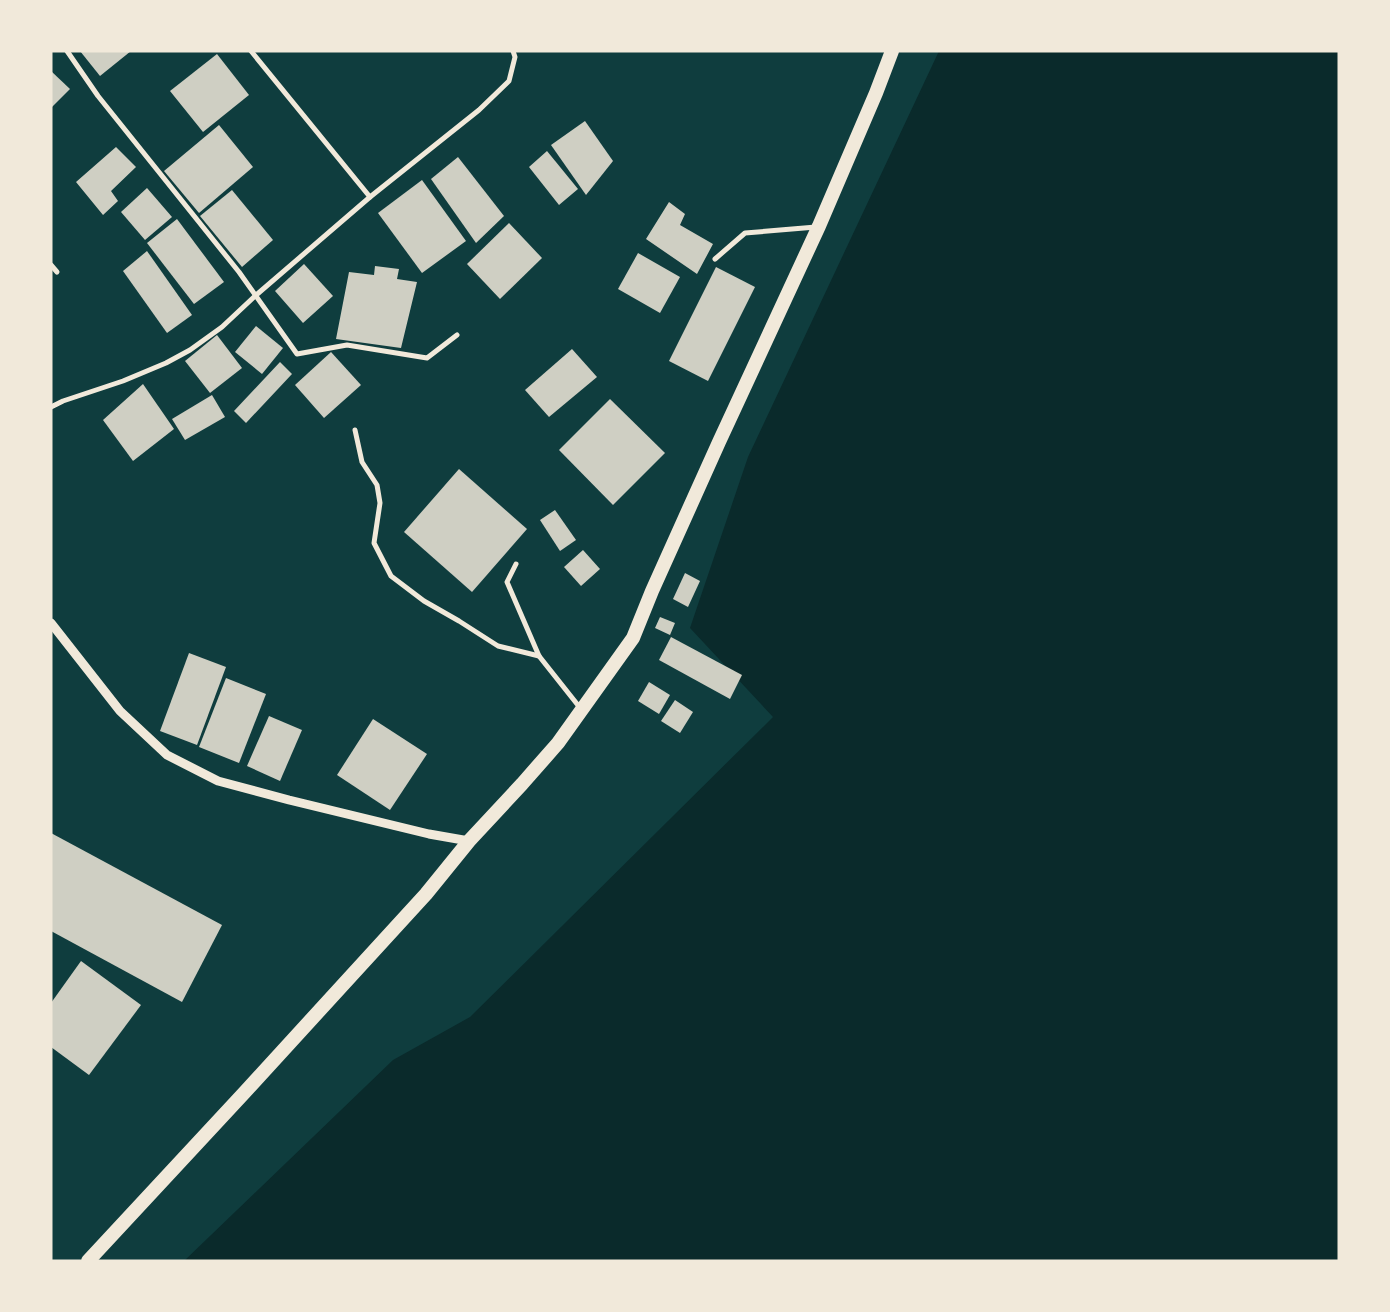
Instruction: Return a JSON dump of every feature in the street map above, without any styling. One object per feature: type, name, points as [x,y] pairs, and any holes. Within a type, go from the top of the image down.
[{"type":"highway","points":[[88,1261],[419,901],[469,841],[558,743],[633,638],[652,590],[819,226],[892,51]]},
{"type":"street","points":[[67,51],[98,96],[239,272],[297,354],[347,345],[427,358],[457,335]]},
{"type":"street","points":[[251,51],[370,196]]},
{"type":"street","points":[[51,407],[166,363],[190,350],[222,327],[370,196],[479,110],[509,81],[515,57],[513,51]]},
{"type":"street","points":[[715,259],[745,233],[819,226]]},
{"type":"street","points":[[51,265],[57,272]]},
{"type":"street","points":[[355,430],[362,462],[377,486],[380,503],[374,543],[391,576],[424,601],[460,621],[498,646],[539,656]]},
{"type":"street","points":[[516,564],[507,582],[539,656],[582,710]]},
{"type":"street","points":[[51,623],[120,711],[167,755],[218,781],[401,827],[469,841]]},
{"type":"water","points":[[939,51],[1339,51],[1339,1261],[184,1261],[393,1060],[470,1017],[773,717],[690,628],[748,457]]},
{"type":"building","points":[[80,51],[131,51],[100,76]]},
{"type":"building","points":[[217,54],[249,95],[203,132],[170,91]]},
{"type":"building","points":[[51,71],[70,89],[51,108]]},
{"type":"building","points":[[585,121],[613,161],[586,195],[551,145]]},
{"type":"building","points":[[219,125],[253,167],[199,213],[164,171]]},
{"type":"building","points":[[116,147],[136,167],[111,191],[118,201],[103,215],[76,182]]},
{"type":"building","points":[[547,151],[578,189],[559,205],[529,167]]},
{"type":"building","points":[[458,157],[504,216],[476,243],[431,179]]},
{"type":"building","points":[[422,180],[466,241],[422,273],[378,213]]},
{"type":"building","points":[[147,188],[172,217],[145,240],[121,212]]},
{"type":"building","points":[[232,190],[273,240],[242,267],[200,216]]},
{"type":"building","points":[[669,202],[685,214],[680,225],[713,244],[697,274],[646,239]]},
{"type":"building","points":[[177,219],[224,282],[194,304],[147,243]]},
{"type":"building","points":[[509,223],[542,258],[500,299],[467,264]]},
{"type":"building","points":[[147,251],[192,315],[167,333],[123,271]]},
{"type":"building","points":[[638,253],[680,277],[660,313],[618,289]]},
{"type":"building","points":[[304,264],[333,296],[303,323],[275,291]]},
{"type":"building","points":[[375,266],[399,269],[397,279],[417,282],[401,348],[336,339],[349,272],[374,275]]},
{"type":"building","points":[[716,267],[755,287],[708,381],[669,361]]},
{"type":"building","points":[[256,326],[283,348],[262,374],[235,352]]},
{"type":"building","points":[[217,335],[242,368],[210,393],[185,361]]},
{"type":"building","points":[[572,349],[597,377],[549,417],[525,390]]},
{"type":"building","points":[[331,352],[361,385],[324,418],[295,385]]},
{"type":"building","points":[[280,362],[292,374],[246,423],[234,411]]},
{"type":"building","points":[[143,384],[174,429],[133,461],[103,420]]},
{"type":"building","points":[[212,395],[225,417],[185,440],[172,419]]},
{"type":"building","points":[[610,399],[665,453],[613,505],[559,450]]},
{"type":"building","points":[[459,469],[527,529],[472,592],[404,532]]},
{"type":"building","points":[[555,510],[576,540],[560,551],[540,520]]},
{"type":"building","points":[[583,550],[600,569],[581,586],[564,567]]},
{"type":"building","points":[[685,573],[700,581],[688,607],[673,599]]},
{"type":"building","points":[[660,617],[675,623],[670,635],[655,628]]},
{"type":"building","points":[[671,637],[742,675],[730,699],[659,660]]},
{"type":"building","points":[[189,653],[226,667],[197,745],[160,731]]},
{"type":"building","points":[[226,678],[266,694],[239,763],[199,747]]},
{"type":"building","points":[[649,682],[670,695],[659,714],[638,701]]},
{"type":"building","points":[[675,700],[693,712],[680,733],[661,721]]},
{"type":"building","points":[[269,716],[302,730],[280,781],[247,766]]},
{"type":"building","points":[[373,719],[427,754],[390,810],[337,775]]},
{"type":"building","points":[[51,833],[222,925],[182,1002],[51,931]]},
{"type":"building","points":[[81,961],[141,1005],[89,1075],[51,1047],[51,1003]]}]
